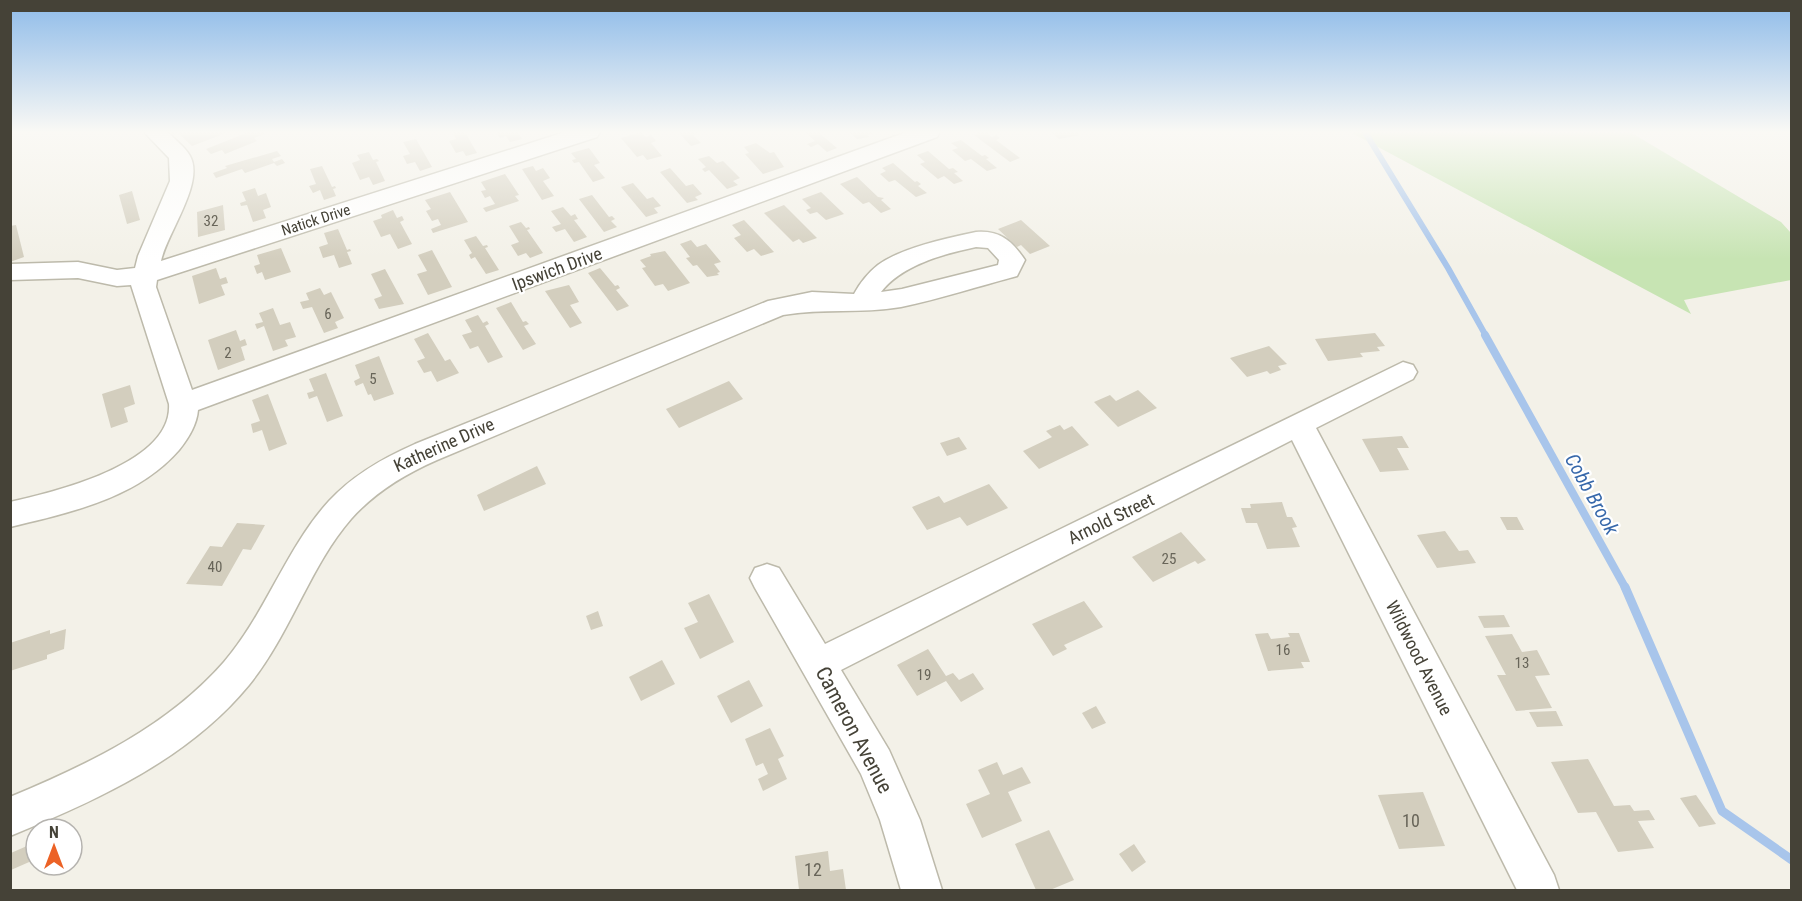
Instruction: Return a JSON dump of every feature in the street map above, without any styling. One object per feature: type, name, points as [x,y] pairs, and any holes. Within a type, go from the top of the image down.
[{"type":"street","points":[[10,515],[90,493],[131,474],[157,454],[174,435],[184,416],[183,404],[143,286],[150,256],[182,181],[182,174]]},
{"type":"street","name":"Natick Drive","points":[[10,272],[78,270],[117,278],[145,275],[458,174]]},
{"type":"street","name":"Ipswich Drive","points":[[183,404],[815,174]]},
{"type":"street","name":"Katherine Drive","points":[[10,817],[69,792],[132,761],[164,740],[215,698],[254,651],[328,525],[355,495],[387,470],[777,307],[812,301],[861,303],[902,298],[1008,270],[1012,260],[1002,245],[985,238],[957,244],[892,268],[876,280],[861,303]]},
{"type":"street","name":"Arnold Street","points":[[819,664],[1300,426],[1403,372]]},
{"type":"street","name":"Wildwood Avenue","points":[[1300,426],[1539,891]]},
{"type":"street","name":"Cameron Avenue","points":[[767,578],[819,664],[886,785],[900,820],[921,891]]},
{"type":"green space","points":[[1429,174],[1701,174],[1781,222],[1791,233],[1791,280],[1684,300],[1691,314]]},
{"type":"building","points":[[214,174],[227,174],[216,178]]},
{"type":"building","points":[[312,174],[326,174],[332,187],[336,188],[333,189],[336,196],[324,200],[320,190],[313,193],[309,186],[316,184]]},
{"type":"building","points":[[357,174],[382,174],[385,181],[373,185],[369,177],[360,180]]},
{"type":"building","points":[[505,174],[519,195],[515,196],[519,201],[486,212],[483,208],[495,204],[490,196],[485,198],[481,191],[486,190],[481,182]]},
{"type":"building","points":[[525,174],[547,174],[550,178],[543,181],[554,196],[542,200]]},
{"type":"building","points":[[587,174],[602,174],[605,178],[593,182]]},
{"type":"building","points":[[662,174],[675,174],[686,186],[693,184],[702,194],[695,197],[698,200],[687,203]]},
{"type":"building","points":[[713,174],[736,174],[740,178],[733,181],[738,185],[727,189]]},
{"type":"building","points":[[880,174],[906,174],[921,184],[918,186],[927,193],[916,197],[895,180],[889,182]]},
{"type":"building","points":[[932,174],[955,174],[963,181],[954,184],[944,176],[938,179]]},
{"type":"building","points":[[857,177],[878,197],[884,198],[881,200],[891,209],[881,213],[869,202],[863,204],[840,184]]},
{"type":"building","points":[[633,183],[647,199],[653,197],[661,206],[654,208],[658,213],[646,217],[621,187]]},
{"type":"building","points":[[255,188],[258,196],[266,193],[271,207],[263,210],[266,218],[253,222],[247,205],[241,206],[240,203],[246,201],[242,192]]},
{"type":"building","points":[[132,191],[140,220],[127,224],[119,195]]},
{"type":"building","points":[[450,192],[468,222],[433,233],[431,229],[441,225],[438,219],[432,221],[426,211],[431,209],[425,200]]},
{"type":"building","points":[[821,192],[844,214],[826,220],[817,212],[810,214],[806,210],[811,208],[802,199]]},
{"type":"building","points":[[592,195],[609,217],[612,216],[615,219],[611,221],[617,227],[604,232],[579,199]]},
{"type":"building","points":[[223,205],[225,230],[198,237],[197,212]]},
{"type":"building","points":[[784,205],[817,238],[803,243],[799,239],[793,242],[764,213]]},
{"type":"building","points":[[563,207],[571,216],[575,214],[578,219],[574,220],[587,237],[574,242],[565,229],[556,232],[552,227],[561,224],[551,211]]},
{"type":"building","points":[[393,210],[397,218],[402,216],[404,220],[400,222],[412,244],[398,249],[390,234],[381,237],[373,221]]},
{"type":"building","points":[[744,220],[774,252],[761,256],[754,249],[747,252],[734,238],[741,235],[732,225]]},
{"type":"building","points":[[1021,220],[1050,246],[1030,254],[1021,245],[1017,247],[998,229]]},
{"type":"building","points":[[521,222],[526,228],[529,227],[530,229],[527,230],[543,253],[530,258],[526,253],[518,256],[511,245],[519,242],[509,226]]},
{"type":"building","points":[[16,225],[24,257],[10,262],[10,226]]},
{"type":"building","points":[[338,229],[347,250],[351,251],[347,252],[352,264],[339,268],[334,255],[323,258],[319,247],[328,244],[324,233]]},
{"type":"building","points":[[476,236],[483,246],[487,245],[488,247],[485,248],[499,270],[486,274],[475,257],[471,259],[469,255],[472,253],[464,240]]},
{"type":"building","points":[[691,240],[697,247],[706,244],[721,262],[714,264],[720,272],[717,273],[719,275],[707,277],[697,265],[693,266],[686,258],[690,257],[680,244]]},
{"type":"building","points":[[281,248],[291,272],[265,280],[262,272],[257,274],[254,266],[260,264],[257,255]]},
{"type":"building","points":[[432,250],[452,287],[428,295],[417,274],[427,271],[418,255]]},
{"type":"building","points":[[665,251],[690,283],[668,291],[663,284],[655,286],[642,268],[646,267],[640,260],[651,256],[650,254]]},
{"type":"building","points":[[216,268],[220,279],[226,277],[228,283],[221,285],[225,295],[199,304],[192,276]]},
{"type":"building","points":[[600,268],[615,286],[618,285],[620,288],[616,290],[629,306],[617,311],[588,273]]},
{"type":"building","points":[[385,269],[404,304],[379,309],[374,299],[382,296],[371,274]]},
{"type":"building","points":[[569,285],[579,302],[570,305],[582,323],[570,328],[545,291]]},
{"type":"building","points":[[320,288],[324,295],[331,292],[344,318],[335,322],[338,328],[324,333],[312,307],[303,309],[300,302],[309,300],[306,293]]},
{"type":"building","points":[[511,302],[523,322],[526,321],[529,324],[524,326],[536,344],[523,350],[496,308]]},
{"type":"building","points":[[273,308],[280,325],[290,322],[296,337],[285,340],[288,346],[273,351],[264,326],[257,329],[255,324],[263,322],[259,313]]},
{"type":"building","points":[[478,315],[483,323],[487,321],[489,324],[485,326],[503,357],[488,363],[478,346],[470,349],[462,335],[472,332],[465,320]]},
{"type":"building","points":[[236,330],[240,341],[245,339],[247,345],[241,347],[245,360],[218,370],[208,340]]},
{"type":"building","points":[[428,333],[445,361],[450,359],[459,373],[437,382],[431,371],[424,373],[417,361],[425,358],[414,339]]},
{"type":"building","points":[[1375,333],[1385,346],[1377,347],[1380,351],[1360,353],[1363,357],[1328,361],[1315,339]]},
{"type":"building","points":[[1269,346],[1287,364],[1278,366],[1281,370],[1270,374],[1267,371],[1247,377],[1230,358]]},
{"type":"building","points":[[379,356],[394,394],[374,401],[371,394],[368,395],[363,383],[356,386],[354,381],[360,378],[355,365]]},
{"type":"building","points":[[326,373],[343,416],[327,422],[317,396],[309,399],[307,393],[314,391],[309,379]]},
{"type":"building","points":[[729,381],[743,399],[679,428],[666,409]]},
{"type":"building","points":[[130,385],[135,404],[124,408],[128,422],[111,428],[102,394]]},
{"type":"building","points":[[1138,390],[1157,408],[1118,427],[1094,402],[1110,395],[1116,401]]},
{"type":"building","points":[[268,394],[287,444],[269,451],[262,430],[253,433],[251,424],[260,421],[252,400]]},
{"type":"building","points":[[1060,425],[1064,430],[1072,426],[1089,445],[1039,469],[1023,451],[1052,437],[1046,431]]},
{"type":"building","points":[[1402,436],[1409,448],[1397,448],[1409,470],[1380,472],[1362,439]]},
{"type":"building","points":[[959,437],[967,449],[947,456],[940,443]]},
{"type":"building","points":[[537,466],[546,484],[484,511],[477,495]]},
{"type":"building","points":[[989,484],[1008,508],[967,526],[960,517],[927,530],[912,507],[939,496],[944,503]]},
{"type":"building","points":[[1282,502],[1287,517],[1292,517],[1297,527],[1292,528],[1300,547],[1267,549],[1257,523],[1246,523],[1241,508],[1251,508],[1250,504]]},
{"type":"building","points":[[1500,517],[1517,517],[1524,530],[1507,530]]},
{"type":"building","points":[[237,523],[265,525],[251,550],[243,549],[222,586],[186,584],[210,546],[222,547]]},
{"type":"building","points":[[1445,531],[1459,551],[1468,550],[1476,563],[1437,568],[1417,535]]},
{"type":"building","points":[[1181,532],[1206,560],[1198,564],[1195,561],[1153,582],[1132,557]]},
{"type":"building","points":[[709,594],[734,642],[700,659],[684,628],[698,622],[688,603]]},
{"type":"building","points":[[1084,601],[1103,627],[1064,645],[1067,649],[1053,656],[1032,624]]},
{"type":"building","points":[[598,611],[603,626],[591,630],[586,616]]},
{"type":"building","points":[[1504,615],[1510,627],[1484,628],[1478,616]]},
{"type":"building","points":[[66,629],[64,649],[47,655],[47,659],[10,671],[10,643],[50,630],[50,634]]},
{"type":"building","points":[[1268,633],[1271,639],[1290,637],[1288,633],[1299,633],[1310,662],[1301,662],[1304,668],[1268,671],[1255,634]]},
{"type":"building","points":[[1512,634],[1522,652],[1537,650],[1550,675],[1535,676],[1552,708],[1516,711],[1497,675],[1506,675],[1485,636]]},
{"type":"building","points":[[928,649],[946,676],[953,673],[959,680],[973,673],[984,689],[961,702],[946,681],[917,696],[897,665]]},
{"type":"building","points":[[662,660],[675,684],[641,701],[629,677]]},
{"type":"building","points":[[749,680],[763,706],[731,723],[717,696]]},
{"type":"building","points":[[1096,706],[1106,723],[1092,729],[1082,713]]},
{"type":"building","points":[[1556,711],[1563,726],[1537,727],[1529,712]]},
{"type":"building","points":[[770,728],[784,756],[778,759],[787,779],[763,791],[758,779],[768,774],[763,763],[756,766],[745,739]]},
{"type":"building","points":[[1588,759],[1614,806],[1630,805],[1634,811],[1649,810],[1655,820],[1638,821],[1654,848],[1618,852],[1596,812],[1578,813],[1551,762]]},
{"type":"building","points":[[997,762],[1003,775],[1022,767],[1031,783],[1008,792],[1022,821],[982,838],[966,804],[990,794],[978,770]]},
{"type":"building","points":[[1423,792],[1445,846],[1399,849],[1378,795]]},
{"type":"building","points":[[1696,795],[1716,824],[1699,827],[1680,798]]},
{"type":"building","points":[[1049,830],[1074,880],[1050,890],[1036,890],[1015,844]]},
{"type":"building","points":[[1134,844],[1146,862],[1132,872],[1119,854]]},
{"type":"building","points":[[24,847],[24,864],[11,870],[11,853]]},
{"type":"building","points":[[828,851],[830,871],[843,869],[846,890],[799,890],[795,856]]},
{"type":"waterway","name":"Cobb Brook","points":[[1391,174],[1486,336]]},
{"type":"waterway","name":"Cobb Brook","points":[[1485,335],[1625,588]]},
{"type":"waterway","name":"Cobb Brook","points":[[1625,588],[1722,811],[1792,860]]}]
